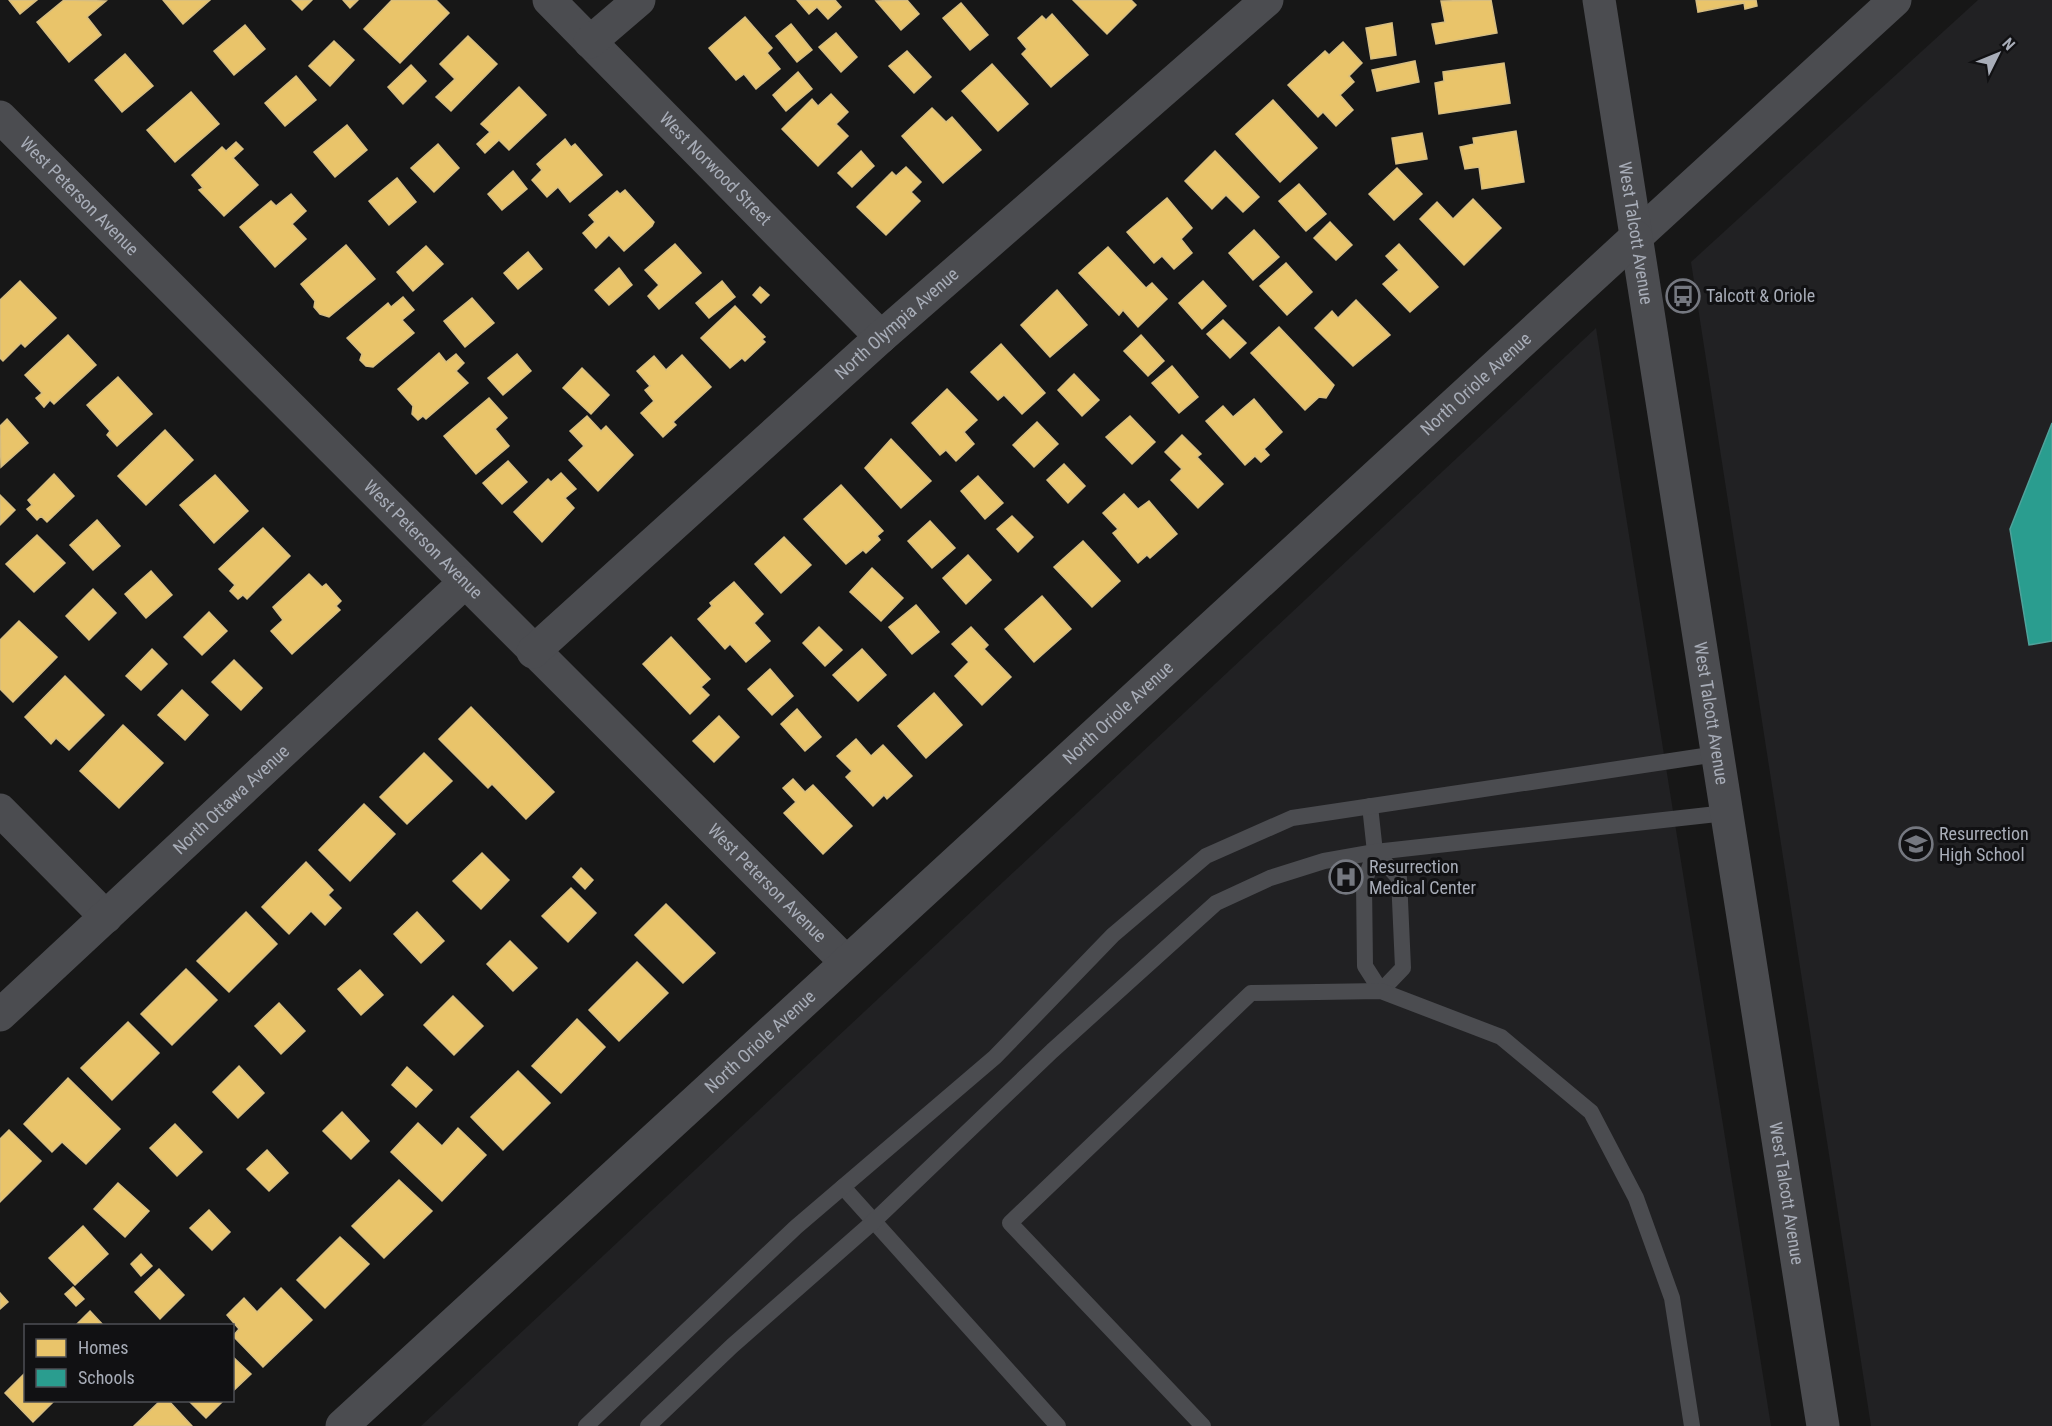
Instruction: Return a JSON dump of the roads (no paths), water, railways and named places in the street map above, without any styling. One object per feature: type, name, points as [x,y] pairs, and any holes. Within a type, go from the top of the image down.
[{"type":"street","name":"West Norwood Street","points":[[549,0],[881,337]]},
{"type":"street","points":[[590,42],[639,0]]},
{"type":"street","name":"North Olympia Avenue","points":[[533,652],[881,337],[1268,0]]},
{"type":"street","name":"West Talcott Avenue","points":[[1599,0],[1823,1426]]},
{"type":"street","name":"North Oriole Avenue","points":[[342,1426],[1895,0]]},
{"type":"street","name":"West Peterson Avenue","points":[[0,117],[533,652],[846,962]]},
{"type":"street","name":"North Ottawa Avenue","points":[[0,1015],[464,583]]},
{"type":"street","points":[[0,810],[106,917]]},
{"type":"lane","points":[[586,1426],[796,1227],[995,1057],[1113,935],[1206,856],[1292,818],[1717,754]]},
{"type":"lane","points":[[1371,806],[1375,852],[1364,883],[1365,966],[1381,991]]},
{"type":"lane","points":[[648,1426],[732,1346],[873,1222],[1052,1051],[1216,903],[1270,878],[1324,861],[1375,852],[1726,813]]},
{"type":"lane","points":[[1375,852],[1399,878],[1403,968],[1381,991]]},
{"type":"lane","points":[[1203,1426],[1010,1223],[1251,993],[1381,991],[1501,1037],[1591,1112],[1636,1198],[1672,1298],[1692,1426]]},
{"type":"lane","points":[[843,1187],[1058,1426]]},
{"type":"place","name":"Talcott & Oriole","points":[[1683,296]]},
{"type":"place","name":"Resurrection High School","points":[[1916,844]]},
{"type":"place","name":"Resurrection Medical Center","points":[[1346,877]]}]
